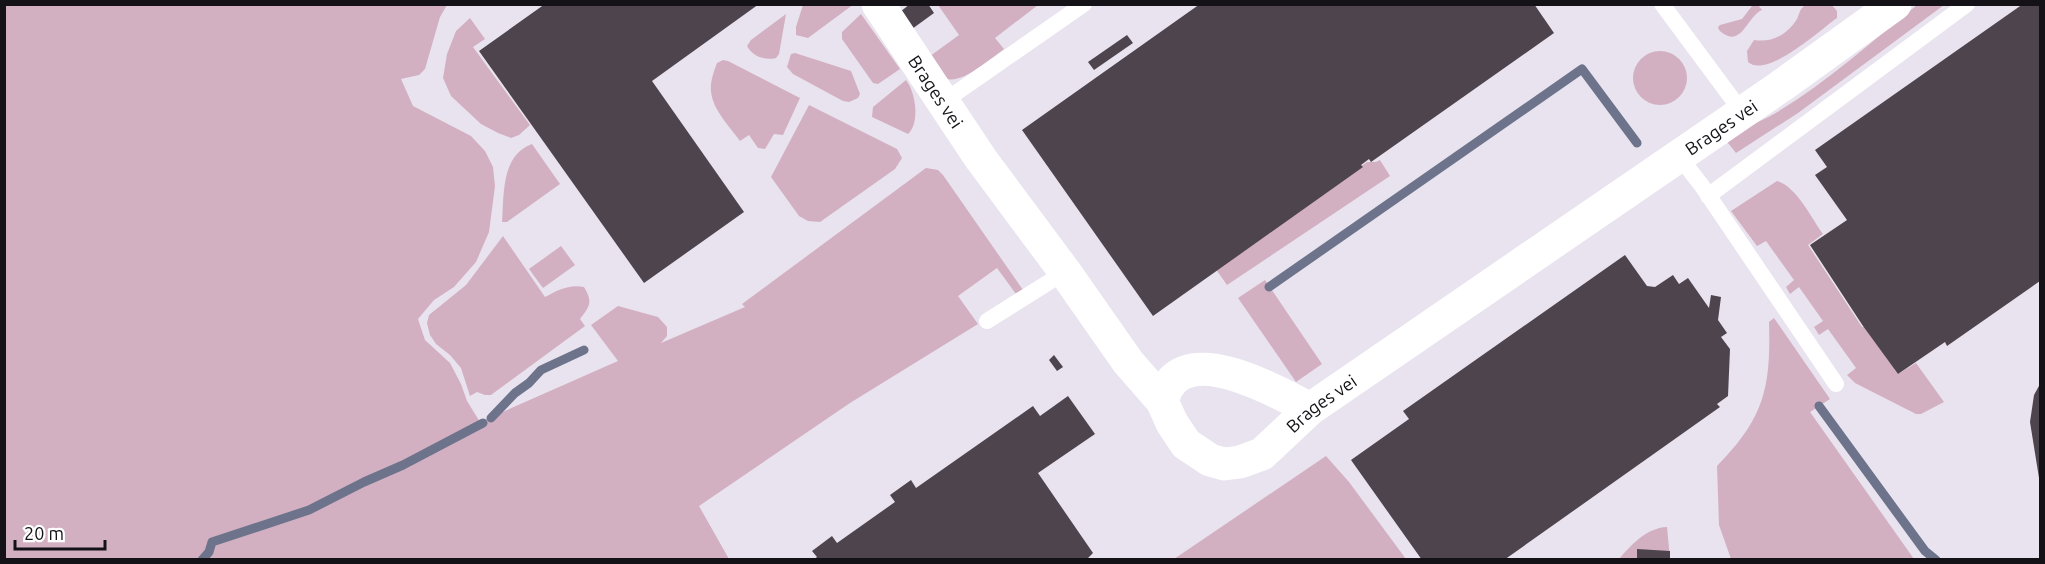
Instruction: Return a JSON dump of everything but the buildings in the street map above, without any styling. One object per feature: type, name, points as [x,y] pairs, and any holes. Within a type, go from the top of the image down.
[{"type":"street","name":"Brages vei","points":[[878,4],[981,159],[1128,362],[1162,401],[1172,423],[1186,444],[1210,460],[1224,464],[1240,462],[1262,454],[1310,409],[1895,4]]},
{"type":"street","points":[[1162,401],[1168,387],[1176,378],[1193,370],[1212,369],[1249,379],[1310,409]]},
{"type":"lane","points":[[943,102],[1084,4]]},
{"type":"lane","points":[[1662,4],[1742,112]]},
{"type":"lane","points":[[1708,196],[1967,4]]},
{"type":"lane","points":[[1678,155],[1836,384]]},
{"type":"lane","points":[[987,321],[1065,272]]},
{"type":"shaded area","points":[[854,4],[808,38],[796,35],[796,27],[803,5]]},
{"type":"shaded area","points":[[1831,4],[1837,11],[1837,18],[1806,42],[1768,64],[1757,65],[1748,62],[1747,51],[1754,40],[1773,39],[1784,33],[1806,5]]},
{"type":"shaded area","points":[[4,5],[447,5],[440,17],[425,69],[419,75],[401,79],[413,106],[471,136],[485,151],[493,167],[495,186],[489,232],[476,262],[454,287],[434,300],[418,319],[425,340],[450,363],[467,401],[480,422],[618,361],[591,325],[618,306],[658,317],[667,327],[667,336],[661,343],[745,307],[742,304],[926,168],[938,170],[943,175],[1023,290],[1016,294],[997,268],[958,296],[978,324],[850,403],[699,506],[729,559],[5,559]]},
{"type":"shaded area","points":[[938,5],[1038,5],[995,38],[1004,49],[965,76],[949,79],[942,77],[926,59],[959,35]]},
{"type":"shaded area","points":[[1758,5],[1762,10],[1738,34],[1733,37],[1719,30],[1720,25],[1742,19],[1752,6]]},
{"type":"shaded area","points":[[1917,5],[1944,5],[1798,113],[1736,153],[1724,138],[1774,114],[1811,90]]},
{"type":"shaded area","points":[[786,14],[779,54],[776,58],[763,58],[752,53],[747,46],[751,40]]},
{"type":"shaded area","points":[[861,14],[900,69],[878,84],[873,83],[842,39],[842,32]]},
{"type":"shaded area","points":[[470,18],[485,39],[473,47],[530,125],[519,135],[511,138],[481,124],[451,96],[443,78],[447,54],[456,31]]},
{"type":"shaded area","points":[[1655,51],[1665,51],[1675,55],[1683,63],[1687,78],[1683,93],[1675,101],[1665,105],[1655,105],[1645,101],[1637,93],[1633,83],[1633,73],[1637,63],[1645,55]]},
{"type":"shaded area","points":[[795,53],[851,71],[860,94],[858,98],[849,102],[843,101],[793,74],[787,67],[791,54]]},
{"type":"shaded area","points":[[723,60],[800,98],[783,135],[774,134],[765,149],[758,148],[749,135],[740,141],[722,118],[712,98],[712,80],[717,63]]},
{"type":"shaded area","points":[[906,80],[912,92],[915,108],[914,123],[908,134],[872,117],[873,107]]},
{"type":"shaded area","points":[[809,105],[897,149],[902,158],[895,169],[820,222],[808,221],[799,216],[771,177]]},
{"type":"shaded area","points":[[532,144],[560,184],[507,222],[502,222],[504,188],[509,166],[522,149]]},
{"type":"shaded area","points":[[1380,160],[1390,176],[1227,285],[1215,268],[1367,162]]},
{"type":"shaded area","points":[[1777,181],[1791,189],[1823,234],[1808,245],[1862,327],[1898,374],[1916,363],[1944,402],[1921,414],[1916,414],[1855,383],[1847,375],[1856,368],[1828,329],[1819,335],[1814,327],[1823,321],[1799,287],[1790,294],[1786,287],[1794,280],[1766,241],[1757,246],[1731,211]]},
{"type":"shaded area","points":[[503,236],[545,297],[568,287],[584,287],[589,300],[588,307],[580,319],[585,326],[491,395],[477,392],[470,396],[461,368],[436,344],[430,335],[427,323],[429,315],[466,285]]},
{"type":"shaded area","points":[[561,246],[575,265],[543,288],[529,269]]},
{"type":"shaded area","points":[[1265,280],[1322,364],[1296,382],[1238,298]]},
{"type":"shaded area","points":[[1774,318],[1830,399],[1810,412],[1914,559],[1731,559],[1719,525],[1717,466],[1733,449],[1755,417],[1766,384],[1769,322]]},
{"type":"shaded area","points":[[1326,456],[1349,482],[1406,559],[1174,559]]},
{"type":"shaded area","points":[[1667,527],[1670,559],[1618,560],[1646,534],[1652,530]]},
{"type":"waterway","points":[[1269,287],[1582,69],[1637,143]]},
{"type":"waterway","points":[[491,418],[541,370],[584,350]]},
{"type":"waterway","points":[[1819,406],[1925,551],[1936,560]]},
{"type":"waterway","points":[[202,560],[209,552],[212,542],[309,510],[483,423]]}]
